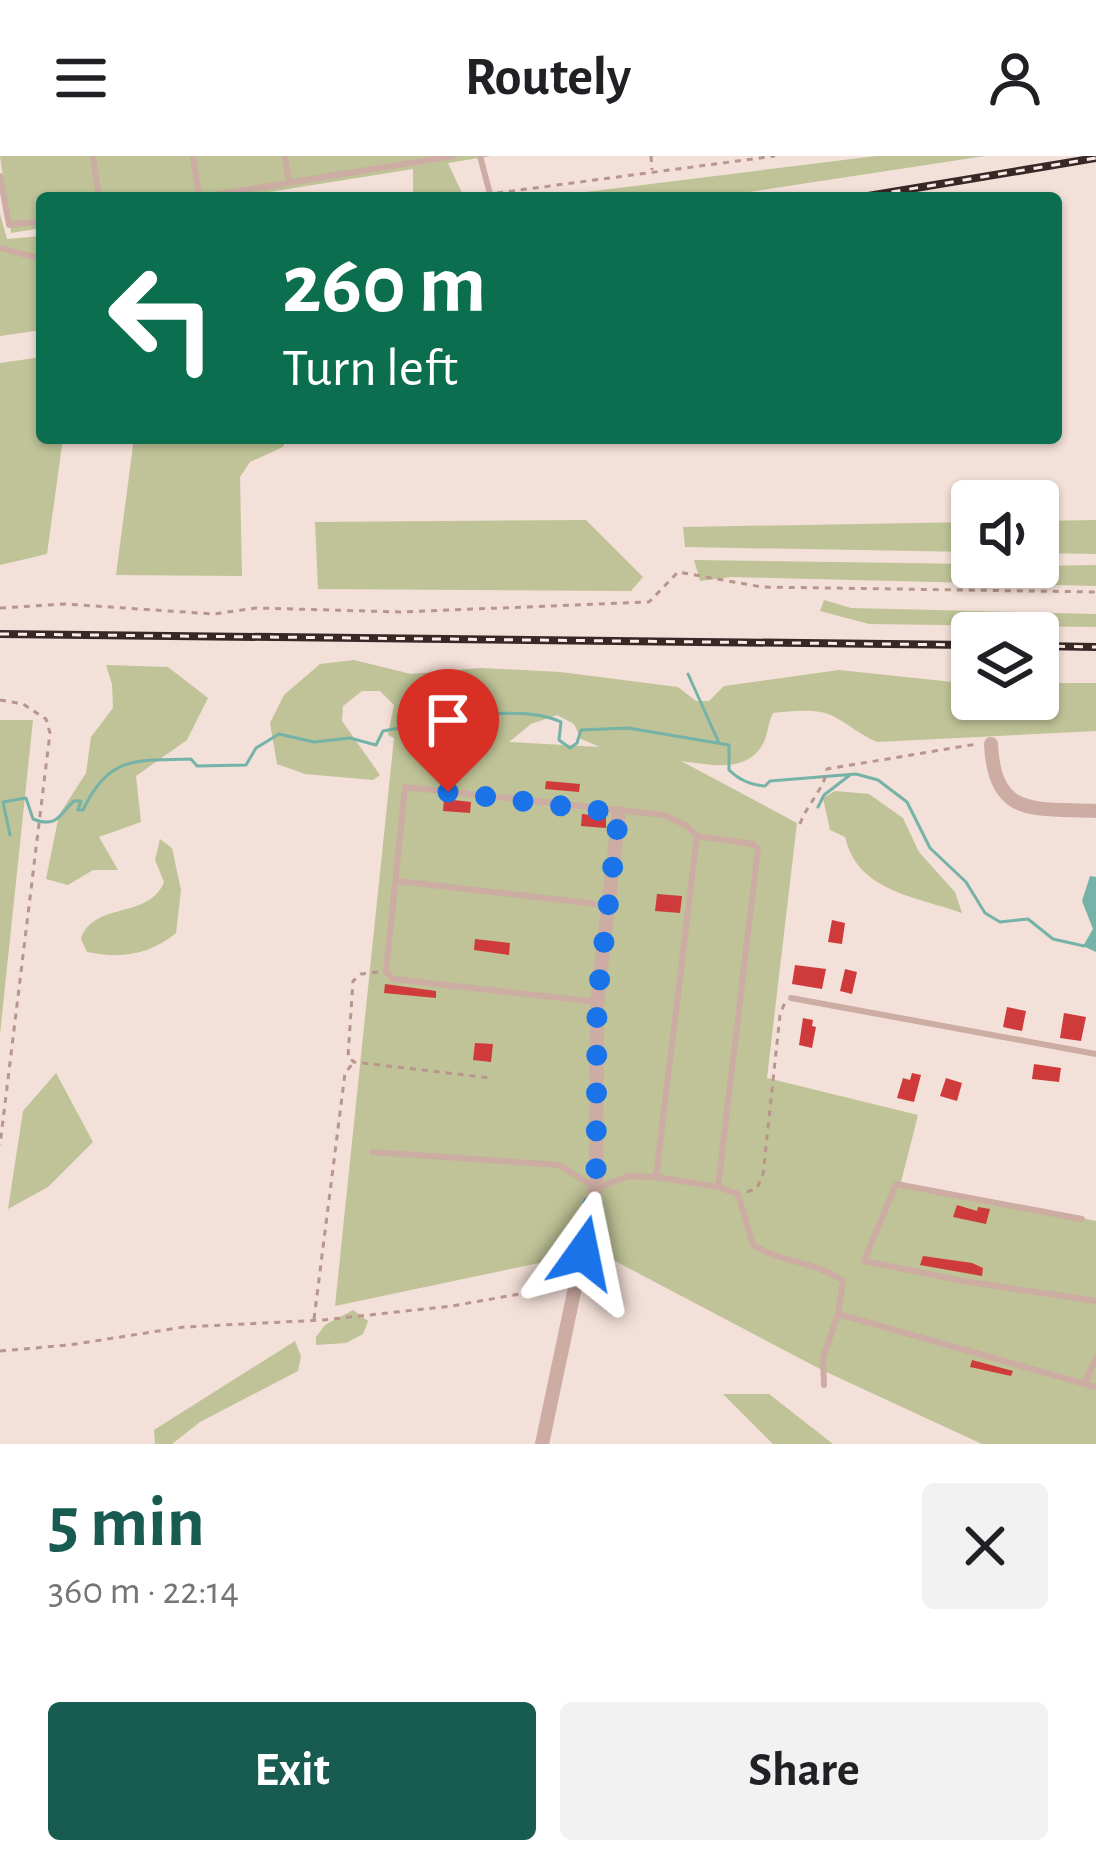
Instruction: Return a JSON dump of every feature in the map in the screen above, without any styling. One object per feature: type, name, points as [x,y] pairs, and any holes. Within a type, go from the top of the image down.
[{"type":"street","points":[[991,744],[992,770],[1001,791],[1015,804],[1096,811]]},
{"type":"street","points":[[542,1444],[596,1188],[597,1002],[619,813]]},
{"type":"lane","points":[[93,156],[98,192]]},
{"type":"lane","points":[[193,156],[196,192]]},
{"type":"lane","points":[[285,156],[289,182]]},
{"type":"lane","points":[[383,156],[384,167]]},
{"type":"lane","points":[[232,192],[453,156]]},
{"type":"lane","points":[[481,156],[490,192]]},
{"type":"lane","points":[[0,176],[9,225],[36,222]]},
{"type":"lane","points":[[0,248],[36,258]]},
{"type":"lane","points":[[0,259],[13,252]]},
{"type":"lane","points":[[597,1002],[393,979],[386,972],[406,787],[664,815],[697,836],[753,844],[760,856],[718,1187]]},
{"type":"lane","points":[[656,1177],[697,836]]},
{"type":"lane","points":[[396,881],[608,906]]},
{"type":"lane","points":[[791,998],[1096,1054]]},
{"type":"lane","points":[[374,1152],[560,1165],[596,1188],[629,1176],[656,1177],[738,1194],[754,1245],[768,1255],[804,1261],[843,1281],[823,1358],[824,1385]]},
{"type":"lane","points":[[1082,1219],[896,1184],[864,1261],[1096,1301]]},
{"type":"lane","points":[[838,1314],[1096,1387]]},
{"type":"lane","points":[[1084,1384],[1096,1358]]},
{"type":"path","points":[[651,156],[652,170]]},
{"type":"path","points":[[504,192],[775,156]]},
{"type":"path","points":[[0,608],[65,604],[214,614],[256,608],[401,612],[649,602],[678,572],[762,587],[1096,592]]},
{"type":"path","points":[[0,700],[23,704],[46,719],[50,733],[0,1145]]},
{"type":"path","points":[[800,824],[815,792],[826,781],[827,769],[991,744]]},
{"type":"path","points":[[386,972],[361,974],[353,981],[346,1050],[354,1062],[491,1078]]},
{"type":"path","points":[[738,1194],[757,1188],[763,1174],[780,1015],[791,998]]},
{"type":"path","points":[[314,1321],[345,1073],[354,1062]]},
{"type":"path","points":[[0,1351],[69,1346],[184,1327],[314,1321],[452,1306],[576,1286]]},
{"type":"green space","points":[[0,156],[491,156],[448,163],[462,192],[413,192],[413,169],[270,192],[36,192],[36,229],[11,233]]},
{"type":"green space","points":[[876,156],[985,156],[748,192],[585,192]]},
{"type":"green space","points":[[0,214],[7,239],[36,237],[36,331],[0,336]]},
{"type":"green space","points":[[36,358],[36,444],[62,444],[47,554],[0,565],[0,363]]},
{"type":"green space","points":[[133,444],[284,444],[250,462],[240,477],[242,576],[116,575]]},
{"type":"green space","points":[[586,520],[643,577],[631,591],[318,589],[315,522]]},
{"type":"green space","points":[[1096,520],[1096,554],[1059,553],[1059,521]]},
{"type":"green space","points":[[951,522],[951,552],[685,547],[683,527]]},
{"type":"green space","points":[[694,560],[951,564],[951,582],[731,577],[700,581]]},
{"type":"green space","points":[[1096,565],[1096,586],[1059,585],[1059,566]]},
{"type":"green space","points":[[824,600],[851,608],[1014,612],[951,612],[951,625],[869,624],[820,611]]},
{"type":"green space","points":[[1059,613],[1096,614],[1096,627],[1059,627]]},
{"type":"green space","points":[[354,660],[411,674],[481,668],[560,672],[678,687],[696,701],[709,701],[724,686],[839,670],[951,682],[951,720],[1059,720],[1059,683],[1096,683],[1096,731],[877,742],[827,713],[773,713],[764,742],[748,759],[726,765],[681,761],[797,823],[767,1078],[918,1115],[901,1182],[1096,1221],[1096,1444],[982,1444],[822,1370],[596,1251],[335,1306],[394,705],[380,691],[362,691],[343,706],[342,721],[380,775],[373,780],[305,774],[277,764],[270,723],[284,695],[320,664]],"holes":[[[557,715],[574,724],[581,739],[600,747],[509,742],[531,724]]]},
{"type":"green space","points":[[106,665],[168,667],[208,698],[187,740],[136,776],[141,822],[99,837],[118,870],[93,870],[68,885],[46,879],[59,815],[86,773],[91,737],[113,708]]},
{"type":"green space","points":[[0,720],[33,720],[0,1034]]},
{"type":"green space","points":[[835,791],[869,794],[903,818],[919,852],[955,892],[962,913],[891,889],[862,870],[845,837],[830,830],[823,798]]},
{"type":"green space","points":[[160,839],[172,848],[181,890],[176,933],[134,953],[87,952],[81,939],[87,927],[157,894],[164,882],[155,860]]},
{"type":"green space","points":[[56,1073],[93,1142],[48,1187],[8,1209],[23,1111]]},
{"type":"green space","points":[[353,1310],[368,1321],[363,1334],[346,1343],[316,1345],[325,1325]]},
{"type":"green space","points":[[295,1341],[301,1356],[298,1371],[200,1422],[172,1444],[155,1444],[154,1430]]},
{"type":"green space","points":[[723,1394],[769,1394],[833,1444],[773,1444]]},
{"type":"water","points":[[1090,876],[1096,877],[1096,952],[1083,946],[1093,929],[1082,901]]},
{"type":"building","points":[[546,781],[580,784],[579,792],[545,789]]},
{"type":"building","points":[[444,799],[471,802],[470,813],[443,811]]},
{"type":"building","points":[[582,814],[606,817],[606,828],[581,826]]},
{"type":"building","points":[[657,894],[682,896],[680,913],[655,911]]},
{"type":"building","points":[[832,920],[845,923],[842,944],[828,942]]},
{"type":"building","points":[[475,939],[510,943],[509,955],[474,950]]},
{"type":"building","points":[[795,965],[826,969],[822,989],[792,984]]},
{"type":"building","points":[[845,969],[857,972],[852,994],[840,991]]},
{"type":"building","points":[[385,984],[436,991],[436,998],[384,993]]},
{"type":"building","points":[[1007,1007],[1026,1011],[1022,1031],[1003,1027]]},
{"type":"building","points":[[1064,1013],[1086,1017],[1081,1041],[1060,1038]]},
{"type":"building","points":[[803,1018],[813,1020],[816,1027],[812,1048],[799,1045]]},
{"type":"building","points":[[475,1043],[493,1044],[491,1062],[473,1060]]},
{"type":"building","points":[[1034,1064],[1061,1068],[1059,1082],[1032,1079]]},
{"type":"building","points":[[912,1073],[921,1075],[914,1102],[897,1098],[903,1078],[910,1080]]},
{"type":"building","points":[[946,1078],[962,1083],[957,1101],[940,1096]]},
{"type":"building","points":[[957,1205],[990,1209],[986,1224],[953,1217]]},
{"type":"building","points":[[923,1256],[972,1263],[983,1268],[982,1276],[920,1265]]},
{"type":"building","points":[[972,1360],[1013,1371],[1011,1376],[970,1367]]},
{"type":"waterway","points":[[688,674],[719,743]]},
{"type":"waterway","points":[[10,835],[3,802],[26,798],[33,819],[53,821],[74,801],[81,801],[78,810],[83,810],[103,779],[126,764],[191,759],[197,766],[246,765],[256,748],[279,734],[314,742],[350,738],[376,745],[383,731],[522,713],[561,722],[559,740],[570,748],[581,730],[628,728],[729,745],[729,770],[754,784],[856,774],[878,780],[907,802],[930,848],[966,882],[985,913],[1000,922],[1028,919],[1053,939],[1084,946]]},
{"type":"waterway","points":[[818,807],[824,795],[850,775]]},
{"type":"railway","points":[[892,192],[1096,158]]},
{"type":"railway","points":[[0,634],[951,645]]},
{"type":"railway","points":[[1059,646],[1096,647]]},
{"type":"route","points":[[448,792],[619,813],[597,1002],[596,1188],[583,1253]]}]
